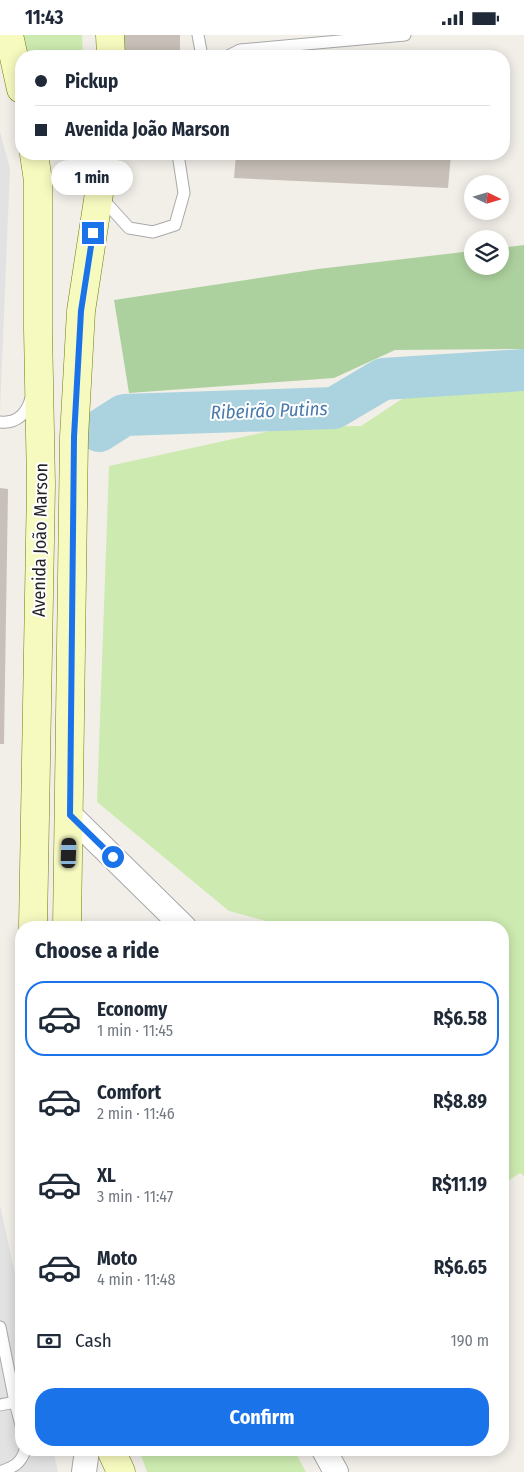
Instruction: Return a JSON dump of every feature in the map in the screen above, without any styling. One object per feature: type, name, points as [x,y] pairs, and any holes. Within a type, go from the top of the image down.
[{"type":"main road","points":[[8,35],[15,62]]},
{"type":"main road","points":[[110,35],[111,50]]},
{"type":"main road","name":"Avenida João Marson","points":[[33,921],[41,485],[38,181],[35,160]]},
{"type":"main road","name":"Avenida João Marson","points":[[67,921],[74,437],[81,311],[104,160]]},
{"type":"main road","points":[[114,1456],[121,1472]]},
{"type":"street","points":[[70,815],[178,921]]},
{"type":"street","points":[[84,1472],[86,1456]]},
{"type":"street","points":[[327,1456],[336,1472]]},
{"type":"lane","points":[[198,35],[201,50]]},
{"type":"lane","points":[[240,50],[405,35]]},
{"type":"lane","points":[[99,195],[129,228],[153,232],[175,225],[184,193],[179,160]]},
{"type":"lane","points":[[0,422],[12,422],[27,410],[31,399],[38,329]]},
{"type":"lane","points":[[0,1327],[15,1402],[0,1405]]},
{"type":"lane","points":[[0,1471],[16,1466],[23,1456]]},
{"type":"green space","points":[[20,35],[82,35],[83,50],[26,50]]},
{"type":"green space","points":[[524,245],[524,349],[395,350],[334,378],[129,393],[114,300],[318,269],[464,252],[464,275],[509,275],[509,247]]},
{"type":"green space","points":[[524,385],[524,1176],[520,1173],[509,1180],[509,921],[266,921],[229,911],[97,802],[109,466],[288,427],[361,426],[414,391]]},
{"type":"green space","points":[[141,1456],[297,1456],[306,1472],[147,1472]]},
{"type":"shaded area","points":[[0,132],[10,168],[0,411]]},
{"type":"shaded area","points":[[0,1205],[15,1274],[15,1456],[54,1456],[58,1472],[0,1472]]},
{"type":"building","points":[[116,35],[180,35],[180,50],[116,50]]},
{"type":"building","points":[[236,160],[450,160],[448,188],[234,178]]},
{"type":"building","points":[[0,488],[8,489],[4,744],[0,744]]},
{"type":"waterway","name":"Ribeirão Putins","points":[[99,431],[124,415],[334,408],[383,379],[524,370]]},
{"type":"route","points":[[93,233],[81,311],[74,437],[70,815],[113,857]]}]
